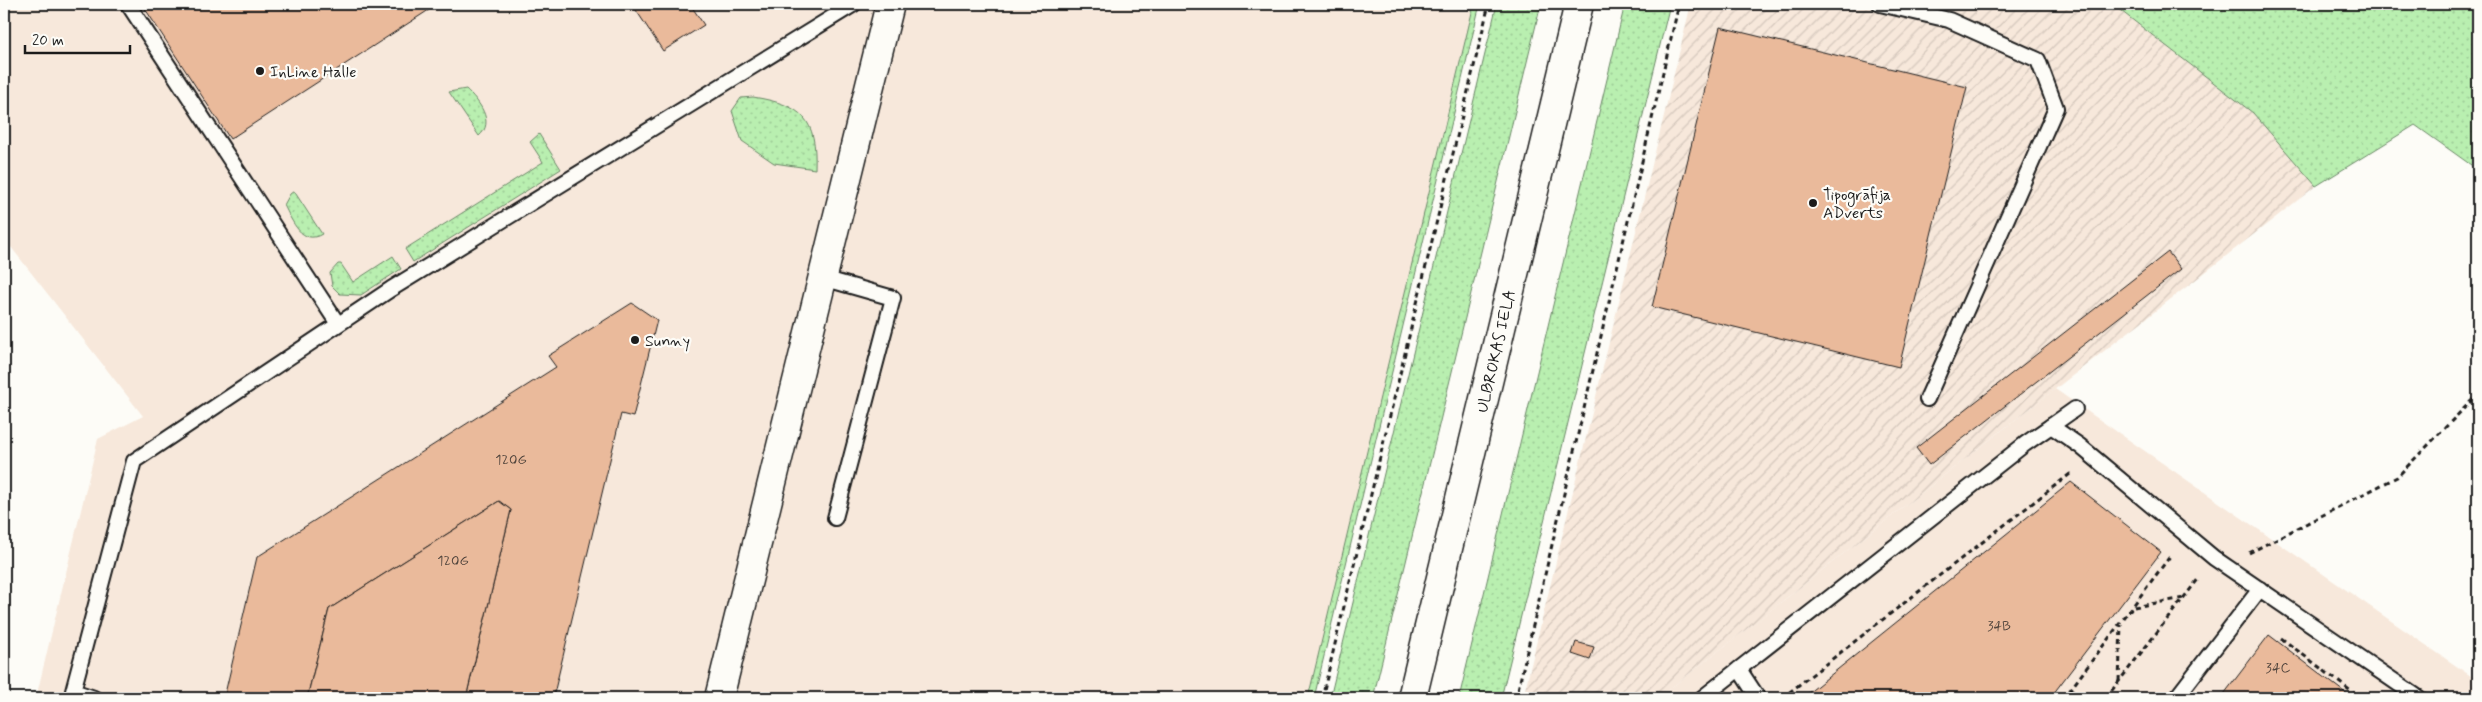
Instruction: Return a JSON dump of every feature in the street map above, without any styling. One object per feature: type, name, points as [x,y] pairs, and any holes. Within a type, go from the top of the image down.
[{"type":"street","points":[[719,698],[890,4]]},
{"type":"street","name":"ULBROKAS IELA","points":[[1412,698],[1578,4]]},
{"type":"lane","points":[[128,4],[338,324]]},
{"type":"lane","points":[[94,698],[71,695],[134,461],[391,289],[854,4]]},
{"type":"lane","points":[[1880,4],[1949,20],[2038,60],[2056,108],[1927,399]]},
{"type":"lane","points":[[822,278],[893,298],[835,518]]},
{"type":"lane","points":[[1702,698],[2025,444],[2075,409]]},
{"type":"lane","points":[[2051,426],[2080,446],[2220,562],[2419,698]]},
{"type":"lane","points":[[2176,698],[2260,589]]},
{"type":"lane","points":[[1739,669],[1758,698]]},
{"type":"path","points":[[1322,698],[1489,4]]},
{"type":"path","points":[[1516,698],[1679,4]]},
{"type":"path","points":[[2106,698],[2184,598],[2220,562],[2397,477],[2478,394]]},
{"type":"path","points":[[1782,698],[2070,474],[2078,480]]},
{"type":"path","points":[[2165,547],[2180,558]]},
{"type":"path","points":[[2064,698],[2173,553]]},
{"type":"path","points":[[2133,608],[2184,598]]},
{"type":"path","points":[[2245,609],[2360,698]]},
{"type":"path","points":[[2119,682],[2121,624]]},
{"type":"path","points":[[2070,690],[2082,698]]},
{"type":"path","points":[[1787,695],[1791,698]]},
{"type":"shaded area","points":[[4,4],[1474,4],[1308,698],[36,698],[98,439],[143,416],[4,238]]},
{"type":"shaded area","points":[[1691,4],[2112,4],[2253,113],[2316,186],[1658,698],[1523,698]]},
{"type":"shaded area","points":[[2055,389],[2478,681],[2478,698],[1658,698]]},
{"type":"green space","points":[[1474,4],[1480,4],[1314,698],[1308,698]]},
{"type":"green space","points":[[1497,4],[1541,4],[1373,698],[1330,698]]},
{"type":"green space","points":[[1625,4],[1670,4],[1501,698],[1459,698]]},
{"type":"green space","points":[[2112,4],[2475,4],[2478,6],[2478,170],[2415,125],[2316,186],[2253,113]]},
{"type":"green space","points":[[466,89],[480,105],[486,118],[484,130],[479,136],[449,92]]},
{"type":"green space","points":[[753,97],[784,105],[804,117],[813,138],[815,169],[774,163],[742,141],[732,111],[741,98]]},
{"type":"green space","points":[[539,134],[561,169],[413,262],[405,249],[543,162],[530,142]]},
{"type":"green space","points":[[294,191],[322,234],[309,237],[298,230],[294,224],[284,205],[290,194]]},
{"type":"green space","points":[[393,256],[401,269],[361,295],[340,294],[332,286],[330,273],[338,264],[341,264],[353,282]]},
{"type":"building","name":"InLine Halle","points":[[142,4],[438,4],[230,139]]},
{"type":"building","points":[[632,4],[690,4],[704,25],[663,51]]},
{"type":"building","points":[[1720,27],[1967,87],[1899,367],[1652,307]]},
{"type":"building","points":[[2168,252],[2181,269],[1929,465],[1916,448]]},
{"type":"building","points":[[632,303],[657,320],[633,417],[621,414],[553,698],[466,698],[511,510],[499,501],[329,609],[307,698],[224,698],[257,557],[556,367],[548,356]]},
{"type":"building","points":[[2071,482],[2161,552],[2050,698],[1802,698]]},
{"type":"building","points":[[499,501],[511,510],[466,698],[307,698],[329,609]]},
{"type":"building","points":[[2269,635],[2352,698],[2221,698]]},
{"type":"building","points":[[1576,642],[1594,647],[1590,660],[1572,654]]},
{"type":"place","name":"InLine Halle","points":[[260,71]]},
{"type":"place","name":"Tipogrāfija ADverts","points":[[1813,203]]},
{"type":"place","name":"Sunny","points":[[635,340]]}]
